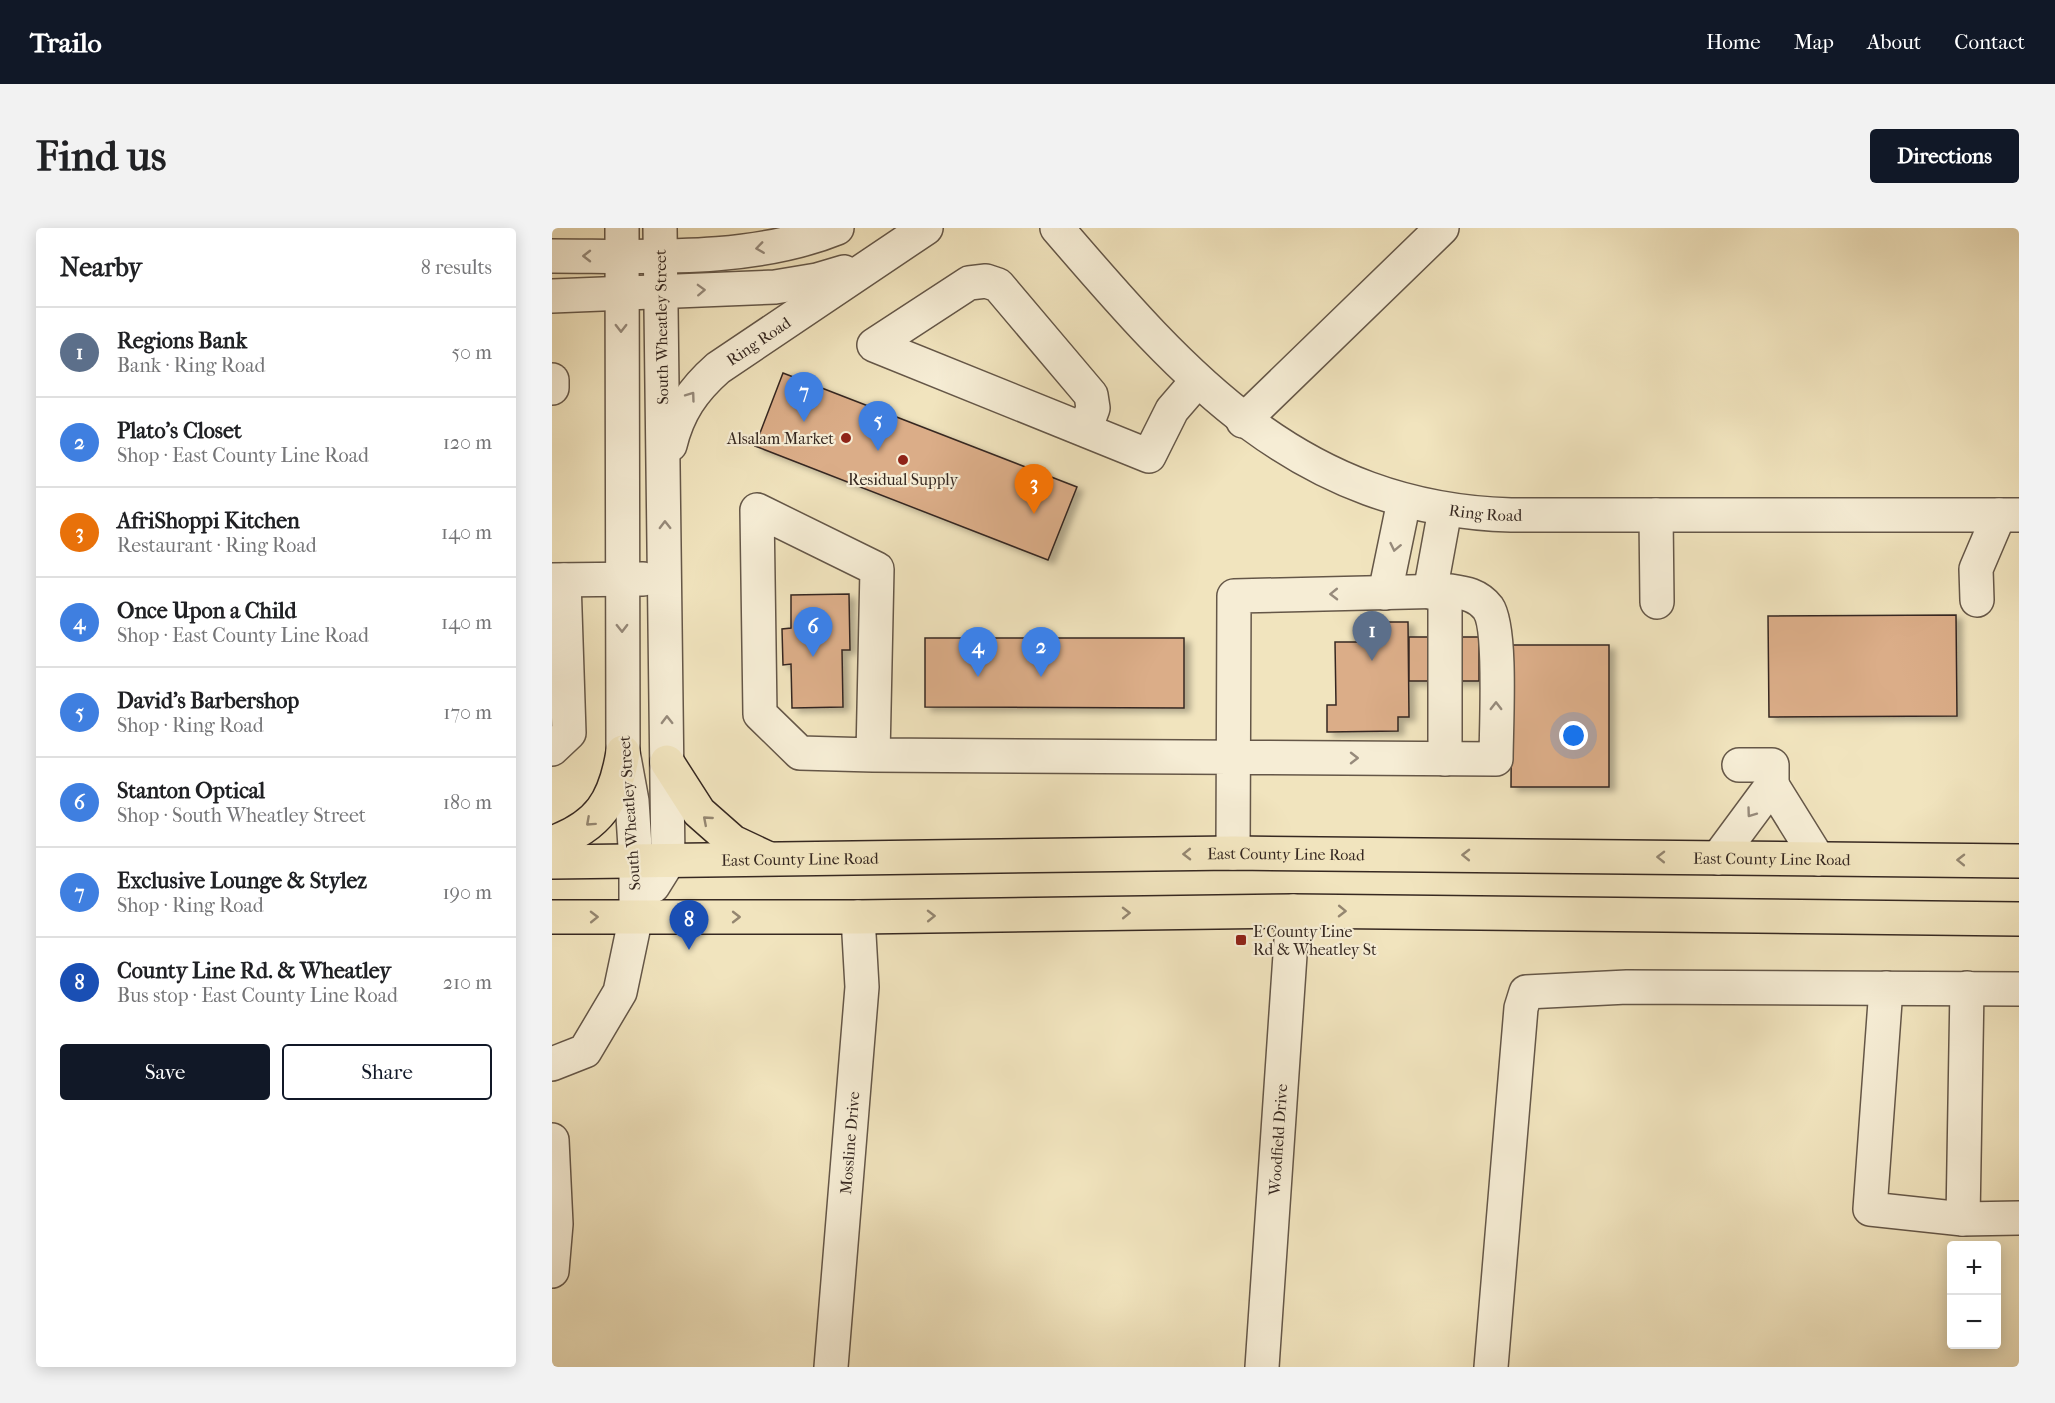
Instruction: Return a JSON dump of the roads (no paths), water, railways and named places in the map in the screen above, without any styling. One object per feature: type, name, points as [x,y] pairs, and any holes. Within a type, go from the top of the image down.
[{"type":"main road","points":[[552,843],[576,834],[602,811],[618,783],[624,752]]},
{"type":"main road","points":[[667,762],[699,812],[733,842],[775,861]]},
{"type":"main road","name":"East County Line Road","points":[[552,862],[775,861],[1233,853],[2019,861]]},
{"type":"main road","points":[[552,917],[858,917],[1293,911],[2019,919]]},
{"type":"street","points":[[552,256],[621,242],[660,242],[750,250],[792,244],[837,228]]},
{"type":"street","name":"Ring Road","points":[[552,296],[775,287],[817,280],[870,262],[926,228]]},
{"type":"street","name":"Ring Road","points":[[1057,228],[1143,327],[1197,381],[1243,421],[1320,468],[1404,501],[1445,510],[1511,515],[2009,515]]},
{"type":"street","points":[[1243,421],[1442,228]]},
{"type":"street","name":"South Wheatley Street","points":[[621,242],[621,579],[624,752],[632,801],[652,862]]},
{"type":"street","name":"South Wheatley Street","points":[[552,1064],[585,1051],[620,992],[636,916],[652,862],[667,762],[660,242]]},
{"type":"street","name":"Ring Road","points":[[664,470],[682,410],[704,380],[718,368],[897,246]]},
{"type":"street","points":[[1085,430],[1093,408],[1091,395],[998,285],[986,281],[969,283],[874,345],[1149,456],[1172,410],[1197,381]]},
{"type":"street","points":[[552,380],[552,388]]},
{"type":"street","points":[[1385,593],[1404,501]]},
{"type":"street","points":[[873,755],[877,569],[757,510],[760,714],[800,753],[873,755],[1234,758],[1496,759],[1493,618],[1487,607],[1470,594],[1438,592],[1234,596],[1234,758],[1233,853]]},
{"type":"street","points":[[1445,510],[1438,592],[1446,759]]},
{"type":"street","points":[[1656,515],[1657,602]]},
{"type":"street","points":[[1977,600],[1976,569],[2009,515]]},
{"type":"street","points":[[552,749],[569,733],[558,580],[665,579]]},
{"type":"street","points":[[1739,765],[1772,765],[1772,785],[1818,859]]},
{"type":"street","points":[[1718,858],[1772,785]]},
{"type":"street","name":"Woodfield Drive","points":[[1262,1367],[1293,911]]},
{"type":"street","name":"Mossline Drive","points":[[831,1367],[862,987],[858,917]]},
{"type":"street","points":[[1491,1367],[1521,1008],[1526,992],[1628,987],[2019,988]]},
{"type":"street","points":[[1886,988],[1870,1209],[1963,1219],[2019,1218]]},
{"type":"street","points":[[1963,1219],[1966,988]]},
{"type":"street","points":[[552,1140],[556,1224],[552,1271]]},
{"type":"place","name":"Exclusive Lounge & Stylez","points":[[804,422]]},
{"type":"place","name":"Alsalam Market","points":[[846,438]]},
{"type":"place","name":"David’s Barbershop","points":[[878,451]]},
{"type":"place","name":"Residual Supply","points":[[903,460]]},
{"type":"place","name":"AfriShoppi Kitchen","points":[[1034,514]]},
{"type":"place","name":"Stanton Optical","points":[[813,657]]},
{"type":"place","name":"Regions Bank","points":[[1372,661]]},
{"type":"place","name":"Once Upon a Child","points":[[978,677]]},
{"type":"place","name":"Plato's Closet","points":[[1041,677]]},
{"type":"place","name":"E County Line Rd & Wheatley St","points":[[1241,940]]},
{"type":"place","name":"County Line Rd. & Wheatley","points":[[689,950]]}]
